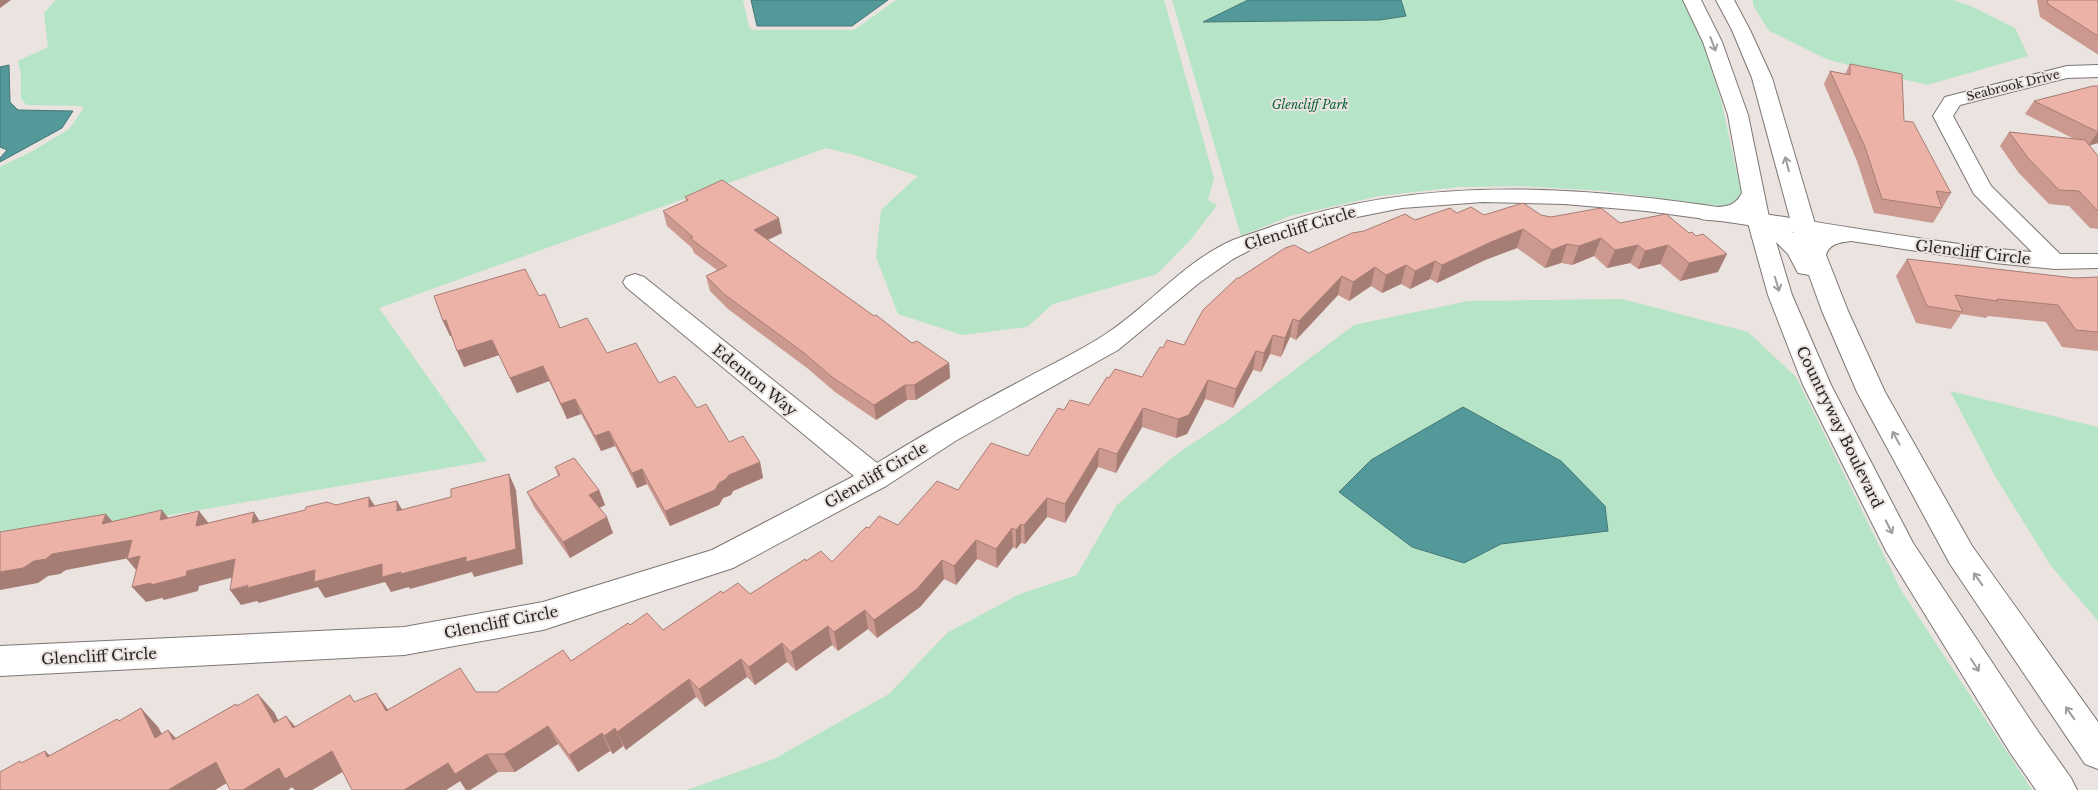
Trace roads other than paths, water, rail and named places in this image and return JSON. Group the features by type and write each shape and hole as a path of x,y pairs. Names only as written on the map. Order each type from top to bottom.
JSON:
{"street":[{"name":"Countryway Boulevard","path":"1692,0 1704,20 1738,115 1782,225 1835,311 1871,392 1961,555 2098,752"},
{"name":"Countryway Boulevard","path":"1724,0 1741,30 1762,78 1782,225 1780,295 1817,385 1902,551 2024,742 2058,790"},
{"name":"Seabrook Drive","path":"2055,262 1982,189 1943,116 1952,101 2067,72 2098,71"},
{"path":"1732,99 1746,115 1767,198 1802,255 1826,322 1836,343 1852,371 1871,392"},
{"name":"Glencliff Circle","path":"0,661 404,641 543,616 722,559 876,478 955,428 1109,344 1134,326 1207,265 1240,246 1288,228 1341,213 1385,204 1431,197 1476,194 1574,196 1709,214 2001,258 2055,262 2098,261"},
{"name":"Edenton Way","path":"634,282 876,478"}],"water":[{"path":"751,0 888,0 852,26 757,26"},
{"path":"1248,0 1401,0 1406,16 1380,20 1203,22"},
{"path":"9,65 10,102 18,110 73,111 62,128 0,162 0,158 7,150 0,147 0,67"},
{"path":"1463,407 1561,461 1605,506 1608,531 1501,544 1464,563 1412,547 1339,492 1371,460"}],"park label":[{"name":"Glencliff Park","path":"1310,104"}]}
